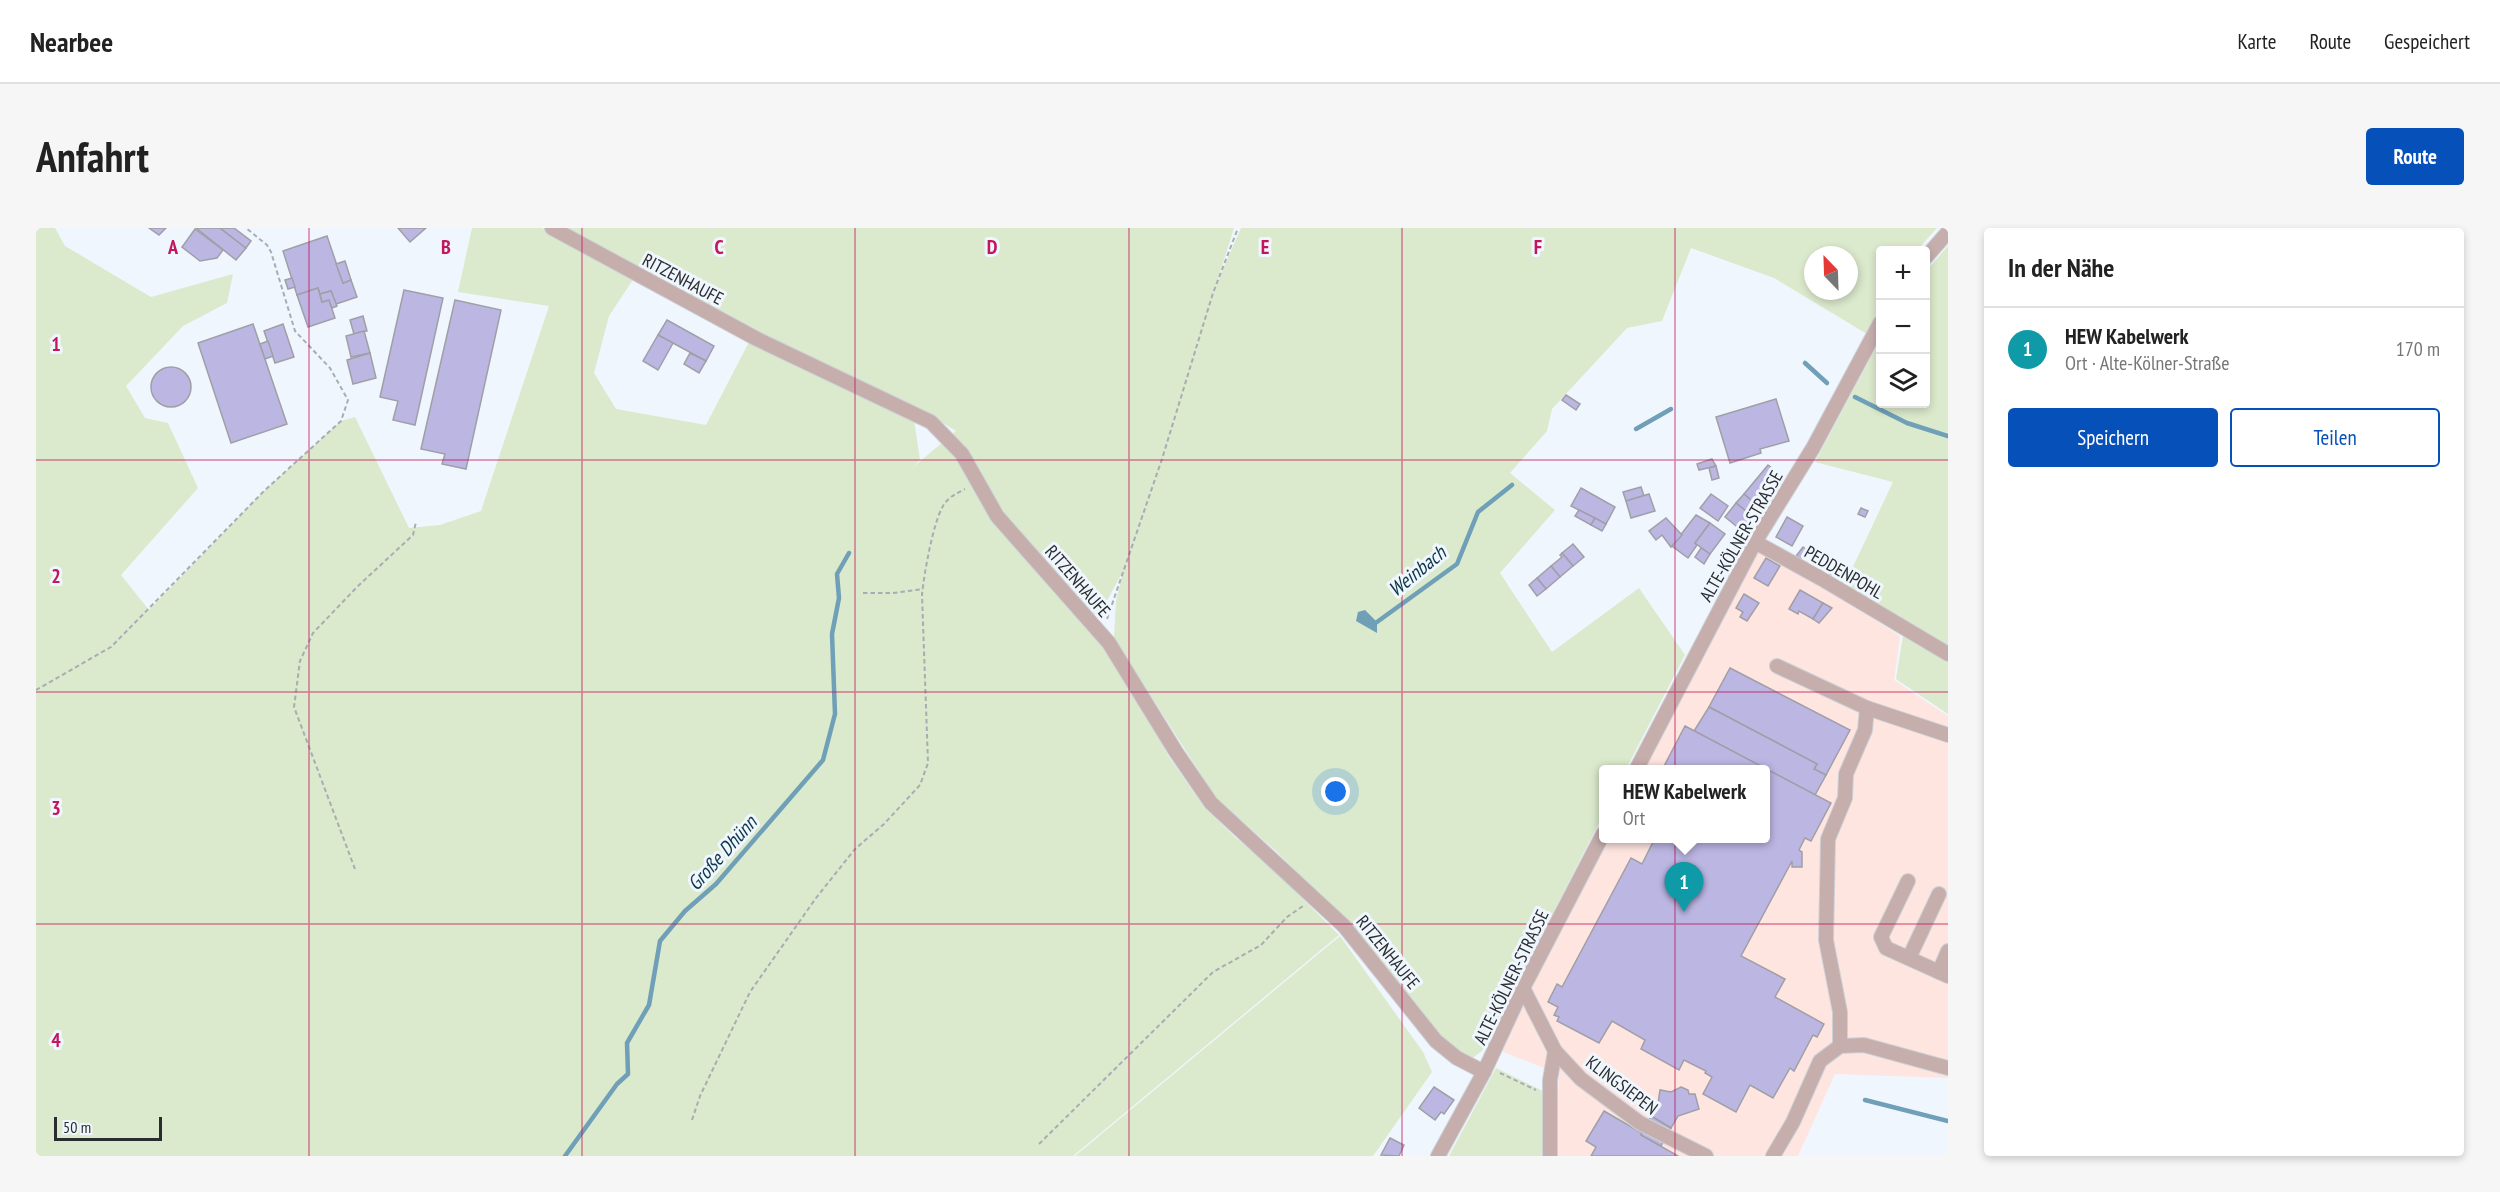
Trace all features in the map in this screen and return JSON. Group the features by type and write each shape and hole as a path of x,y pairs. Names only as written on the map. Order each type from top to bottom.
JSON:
{"street":[{"name":"RITZENHAUFE","path":"552,228 757,339 931,422 962,454 997,516 1109,643 1176,752 1211,803 1344,926 1436,1041 1457,1058 1486,1069"},
{"path":"1930,252 1948,232"},
{"name":"ALTE-KÖLNER-STRASSE","path":"1639,765 1755,542 1813,447 1876,332"},
{"name":"PEDDENPOHL","path":"1755,542 1948,654"},
{"path":"1777,666 1867,708 1948,735"},
{"path":"1840,1046 1840,1012 1826,940 1828,839 1845,798 1846,774 1865,730 1867,708"},
{"name":"ALTE-KÖLNER-STRASSE","path":"1486,1069 1523,988 1599,842"},
{"path":"1908,881 1881,937 1886,948 1944,974 1948,951"},
{"path":"1909,958 1939,894"},
{"name":"KLINGSIEPEN","path":"1523,988 1555,1051 1581,1079 1640,1123 1706,1156"},
{"path":"1773,1156 1793,1122 1820,1061 1840,1046 1864,1046 1948,1068"},
{"path":"1550,1156 1552,1099 1550,1080 1555,1051"},
{"path":"1438,1156 1486,1069"}],"path":[{"path":"36,690 111,646 264,491 341,421 348,400 330,368 295,331 271,252 267,245 246,228"},
{"path":"1100,633 1162,459 1213,293 1238,228"},
{"path":"692,1120 700,1096 750,992 816,898 855,849 884,824 920,785 928,763 923,589 925,570 942,508 951,496 978,482"},
{"path":"355,869 294,707 300,661 313,633 358,586 412,536 416,522"},
{"path":"863,593 885,594 923,589"},
{"path":"1039,1144 1213,972 1261,945 1287,918 1315,897"},
{"path":"1486,1069 1552,1099"}],"shaded area":[{"path":"1755,542 1900,636 1894,680 1948,716 1948,1078 1835,1074 1798,1156 1556,1156 1559,1074 1491,1047 1600,843 1770,843 1770,765 1641,765"}],"green space":[{"path":"36,228 55,228 65,246 151,297 233,274 227,303 183,326 126,386 145,418 168,423 198,488 121,575 149,610 264,491 341,421 355,417 409,528 440,525 481,511 549,306 458,292 472,228 542,228 634,278 609,316 594,373 616,409 706,425 749,342 914,420 920,460 911,469 956,431 931,416 760,334 565,228 1234,228 1216,285 1241,228 1937,228 1921,246 1876,246 1876,315 1867,334 1811,300 1858,300 1858,246 1804,246 1804,296 1774,278 1691,248 1662,321 1627,328 1552,409 1547,431 1510,473 1555,510 1500,573 1552,652 1639,588 1685,655 1628,765 1599,765 1599,823 1482,1051 1471,1059 1440,1035 1320,896 1277,852 1216,798 1114,638 1116,601 1123,571 1108,599 1087,626 1107,646 1169,757 1204,807 1236,838 1266,862 1339,935 1073,1156 36,1156"},
{"path":"1948,246 1948,649 1843,588 1893,482 1815,462 1876,348 1876,408 1930,408 1930,266"},
{"path":"1903,636 1948,662 1948,714 1896,679"},
{"path":"1340,936 1423,1052 1432,1072 1373,1156 1075,1156"},
{"path":"1496,1068 1545,1092 1546,1156 1449,1156"}],"water":[{"path":"1365,610 1377,622 1377,633 1356,621 1358,612"}],"building":[{"path":"149,228 166,228 159,235"},
{"path":"196,228 220,228 246,248 236,260"},
{"path":"220,228 234,228 251,241 246,248"},
{"path":"398,228 426,228 410,242"},
{"path":"195,229 223,250 217,258 200,261 182,247"},
{"path":"327,236 343,283 351,280 357,297 336,304 331,291 320,294 318,288 297,295 283,251"},
{"path":"345,261 351,280 343,283 336,264"},
{"path":"292,278 295,287 288,289 285,280"},
{"path":"318,288 322,302 329,300 335,318 308,327 297,295"},
{"path":"404,290 443,298 415,425 393,420 398,401 380,397"},
{"path":"331,291 337,306 332,308 329,300 322,302 320,294"},
{"path":"455,300 501,310 466,469 442,464 445,454 421,449"},
{"path":"363,316 367,331 354,334 350,320"},
{"path":"667,320 714,346 706,361 658,335"},
{"path":"253,324 287,424 231,443 198,343"},
{"path":"283,324 294,357 275,363 264,331"},
{"path":"364,331 370,353 351,357 346,336"},
{"path":"658,335 673,343 658,370 643,361"},
{"path":"268,341 273,356 265,359 260,344"},
{"path":"370,353 376,378 353,384 347,360"},
{"path":"690,353 706,361 699,373 684,364"},
{"path":"171,367 185,373 191,387 185,401 171,407 157,401 151,387 157,373"},
{"path":"1566,395 1580,404 1576,410 1562,400"},
{"path":"1776,399 1789,441 1760,449 1761,453 1730,463 1716,417"},
{"path":"1712,459 1716,466 1699,470 1697,464"},
{"path":"1768,465 1780,474 1755,504 1744,494"},
{"path":"1716,466 1719,478 1712,480 1709,468"},
{"path":"1641,487 1644,496 1626,501 1623,492"},
{"path":"1581,488 1615,507 1606,524 1571,506"},
{"path":"1649,494 1655,511 1631,518 1626,501"},
{"path":"1711,494 1728,506 1718,521 1700,508"},
{"path":"1744,494 1759,507 1752,516 1736,503"},
{"path":"1736,503 1752,516 1741,530 1725,517"},
{"path":"1861,508 1868,511 1865,517 1858,514"},
{"path":"1579,510 1595,518 1591,525 1575,516"},
{"path":"1696,515 1710,523 1695,543 1697,545 1688,558 1672,546"},
{"path":"1787,517 1803,526 1792,546 1776,537"},
{"path":"1595,518 1606,524 1602,531 1591,525"},
{"path":"1666,518 1682,535 1671,547 1662,535 1656,540 1649,531"},
{"path":"1710,523 1725,534 1710,554 1695,543"},
{"path":"1573,544 1584,557 1573,566 1562,553"},
{"path":"1803,547 1807,550 1801,559 1796,556"},
{"path":"1701,548 1710,554 1704,564 1695,557"},
{"path":"1562,553 1573,566 1560,577 1551,566 1562,557 1560,555"},
{"path":"1766,558 1780,566 1768,586 1754,578"},
{"path":"1836,563 1842,566 1836,577 1830,574"},
{"path":"1551,566 1560,577 1546,589 1537,578"},
{"path":"1537,578 1546,589 1537,596 1529,585"},
{"path":"1800,590 1823,603 1813,619 1799,611 1798,614 1789,609"},
{"path":"1744,594 1759,603 1747,621 1740,617 1743,612 1736,608"},
{"path":"1823,603 1832,608 1819,623 1813,619"},
{"path":"1730,668 1850,730 1826,775 1814,769 1817,764 1709,707"},
{"path":"1709,707 1817,764 1814,769 1826,775 1815,795 1770,771 1770,765 1758,765 1694,731"},
{"path":"1685,726 1759,765 1665,765"},
{"path":"1770,771 1831,803 1811,841 1805,838 1799,850 1802,852 1802,867 1792,867 1792,861 1741,956 1785,979 1775,997 1824,1024 1817,1037 1813,1035 1794,1071 1790,1068 1773,1098 1750,1085 1736,1112 1703,1094 1712,1077 1705,1073 1706,1071 1684,1060 1679,1070 1641,1049 1645,1040 1612,1021 1599,1043 1557,1021 1559,1017 1554,1015 1558,1007 1548,1002 1557,984 1562,987 1631,858 1642,864 1652,843 1770,843"},
{"path":"1434,1087 1454,1100 1444,1114 1441,1112 1435,1120 1419,1108"},
{"path":"1681,1087 1688,1090 1689,1094 1695,1094 1699,1109 1678,1116 1671,1128 1651,1116 1658,1104 1660,1090 1671,1092"},
{"path":"1604,1111 1678,1156 1591,1156 1596,1147 1586,1141"},
{"path":"1651,1116 1671,1128 1661,1146 1641,1135"},
{"path":"1390,1138 1404,1145 1399,1156 1381,1155"}],"waterway":[{"name":"Weinbach","path":"1805,363 1827,383"},
{"name":"Weinbach","path":"1855,397 1907,423 1948,436"},
{"name":"Weinbach","path":"1636,429 1671,409"},
{"name":"Weinbach","path":"1377,622 1457,564 1478,512 1512,485"},
{"name":"Große Dhünn","path":"565,1156 617,1084 628,1074 627,1043 649,1005 660,941 685,911 716,884 823,760 835,714 832,634 839,598 837,574 849,553"},
{"path":"1865,1100 1948,1121"}],"place":[{"name":"HEW Kabelwerk","path":"1684,912"}]}
